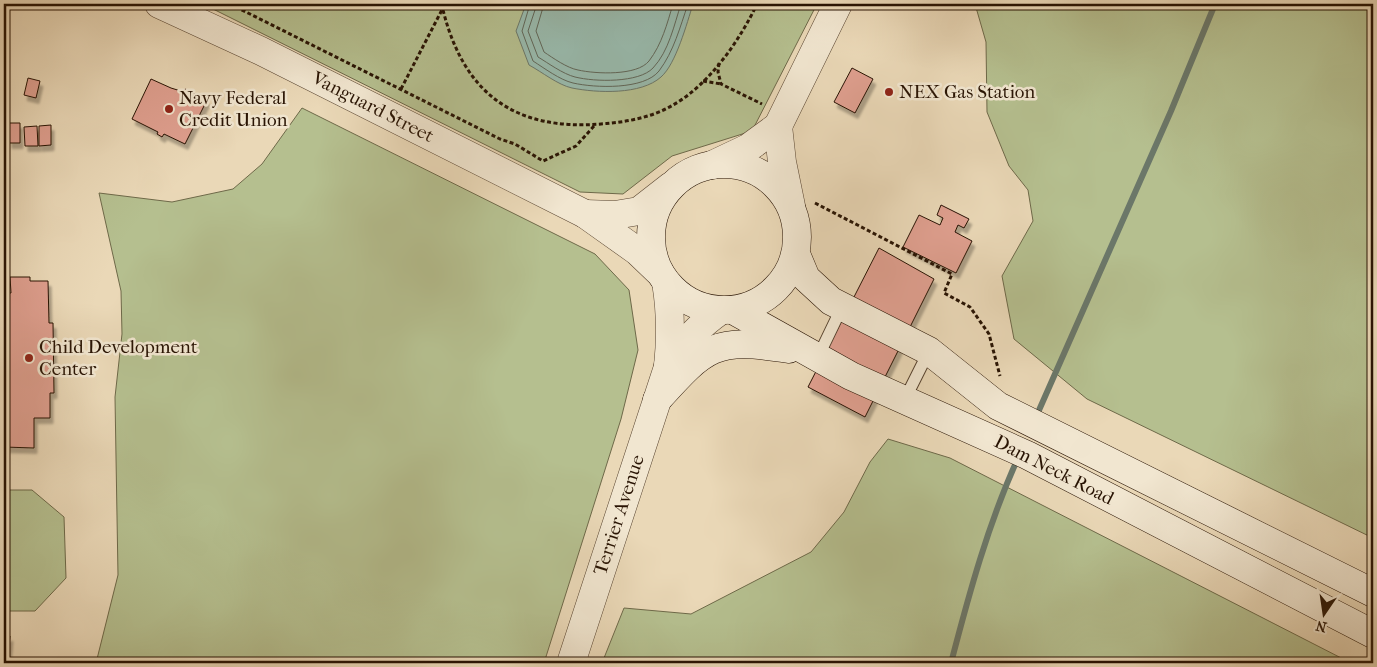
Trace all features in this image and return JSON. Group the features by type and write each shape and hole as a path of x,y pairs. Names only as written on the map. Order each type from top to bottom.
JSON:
{"main road":[{"name":"Vanguard Street","path":"159,4 261,51 585,214 637,251 663,277"},
{"path":"774,117 782,162 801,204 796,254 788,275 774,292 755,304 726,310 699,306 681,296 663,277 652,251 651,228 658,205 671,186 690,172 712,165 748,148 774,117 838,4"},
{"path":"712,165 735,165 758,172 801,204"},
{"name":"Vanguard Street","path":"585,214 615,215 639,211 671,186"},
{"name":"Dam Neck Road","path":"796,254 806,278 842,307 929,351 998,406 1040,428 1091,468 1373,634"},
{"name":"Terrier Avenue","path":"571,663 668,367 671,337 670,308 663,277"},
{"name":"Terrier Avenue","path":"668,367 688,338 701,324 726,310"},
{"name":"Dam Neck Road","path":"726,310 810,355 1027,454 1091,468 1373,593"},
{"path":"657,400 696,359 721,347 752,343 810,355"}],"lane":[{"path":"810,355 842,307"},
{"path":"905,399 929,351"}],"path":[{"path":"230,4 500,139 515,144 543,161 576,146 596,124"},
{"path":"401,89 445,4"},
{"path":"443,10 449,35 471,74 494,100 520,116 555,124 596,124 650,116 675,105 703,81 719,63 744,32 757,4"},
{"path":"719,63 718,72 721,84"},
{"path":"703,81 721,84 774,117"},
{"path":"801,204 952,274 944,293 970,307 989,334 1000,376 1005,384"}],"green space":[{"path":"203,4 817,4 752,131 672,156 623,194 580,192"},
{"path":"975,4 1373,4 1373,538 1087,399 1014,339 1002,276 1033,221 1028,190 1009,166 987,112 986,42"},
{"path":"302,108 595,254 629,290 638,350 621,419 544,663 96,663 118,575 115,397 122,334 121,291 99,193 172,202 233,189 262,164"},
{"path":"888,439 950,458 1351,663 602,663 624,608 691,614 811,552 844,512 870,462"},
{"path":"4,490 32,490 64,517 66,578 35,611 4,611"}],"water":[{"path":"526,4 693,4 676,53 661,77 652,83 631,90 606,91 572,88 529,65 516,31"}],"building":[{"path":"852,68 873,79 855,113 834,102"},
{"path":"28,78 40,81 36,98 24,95"},
{"name":"Navy Federal Credit Union","path":"151,79 184,92 185,89 207,100 185,144 164,134 162,137 157,134 158,132 132,119"},
{"path":"8,123 20,123 20,143 9,143"},
{"path":"51,125 51,145 39,146 39,126"},
{"path":"37,126 38,146 25,146 24,127"},
{"path":"941,205 969,219 964,228 958,225 955,232 972,241 956,273 903,247 919,215 940,225 943,218 937,215"},
{"path":"879,248 934,279 865,417 808,387"},
{"name":"Child Development Center","path":"10,277 30,277 30,281 48,281 49,323 53,323 54,393 50,393 50,418 34,418 34,448 4,447 4,293 11,293"},
{"path":"4,636 10,636 8,657 4,656"}],"waterway":[{"path":"1036,417 1171,111 1215,4"},
{"path":"951,663 988,534 1018,458"}],"place":[{"name":"NEX Gas Station","path":"889,92"},
{"name":"Navy Federal Credit Union","path":"169,109"},
{"name":"Child Development Center","path":"29,358"}]}
